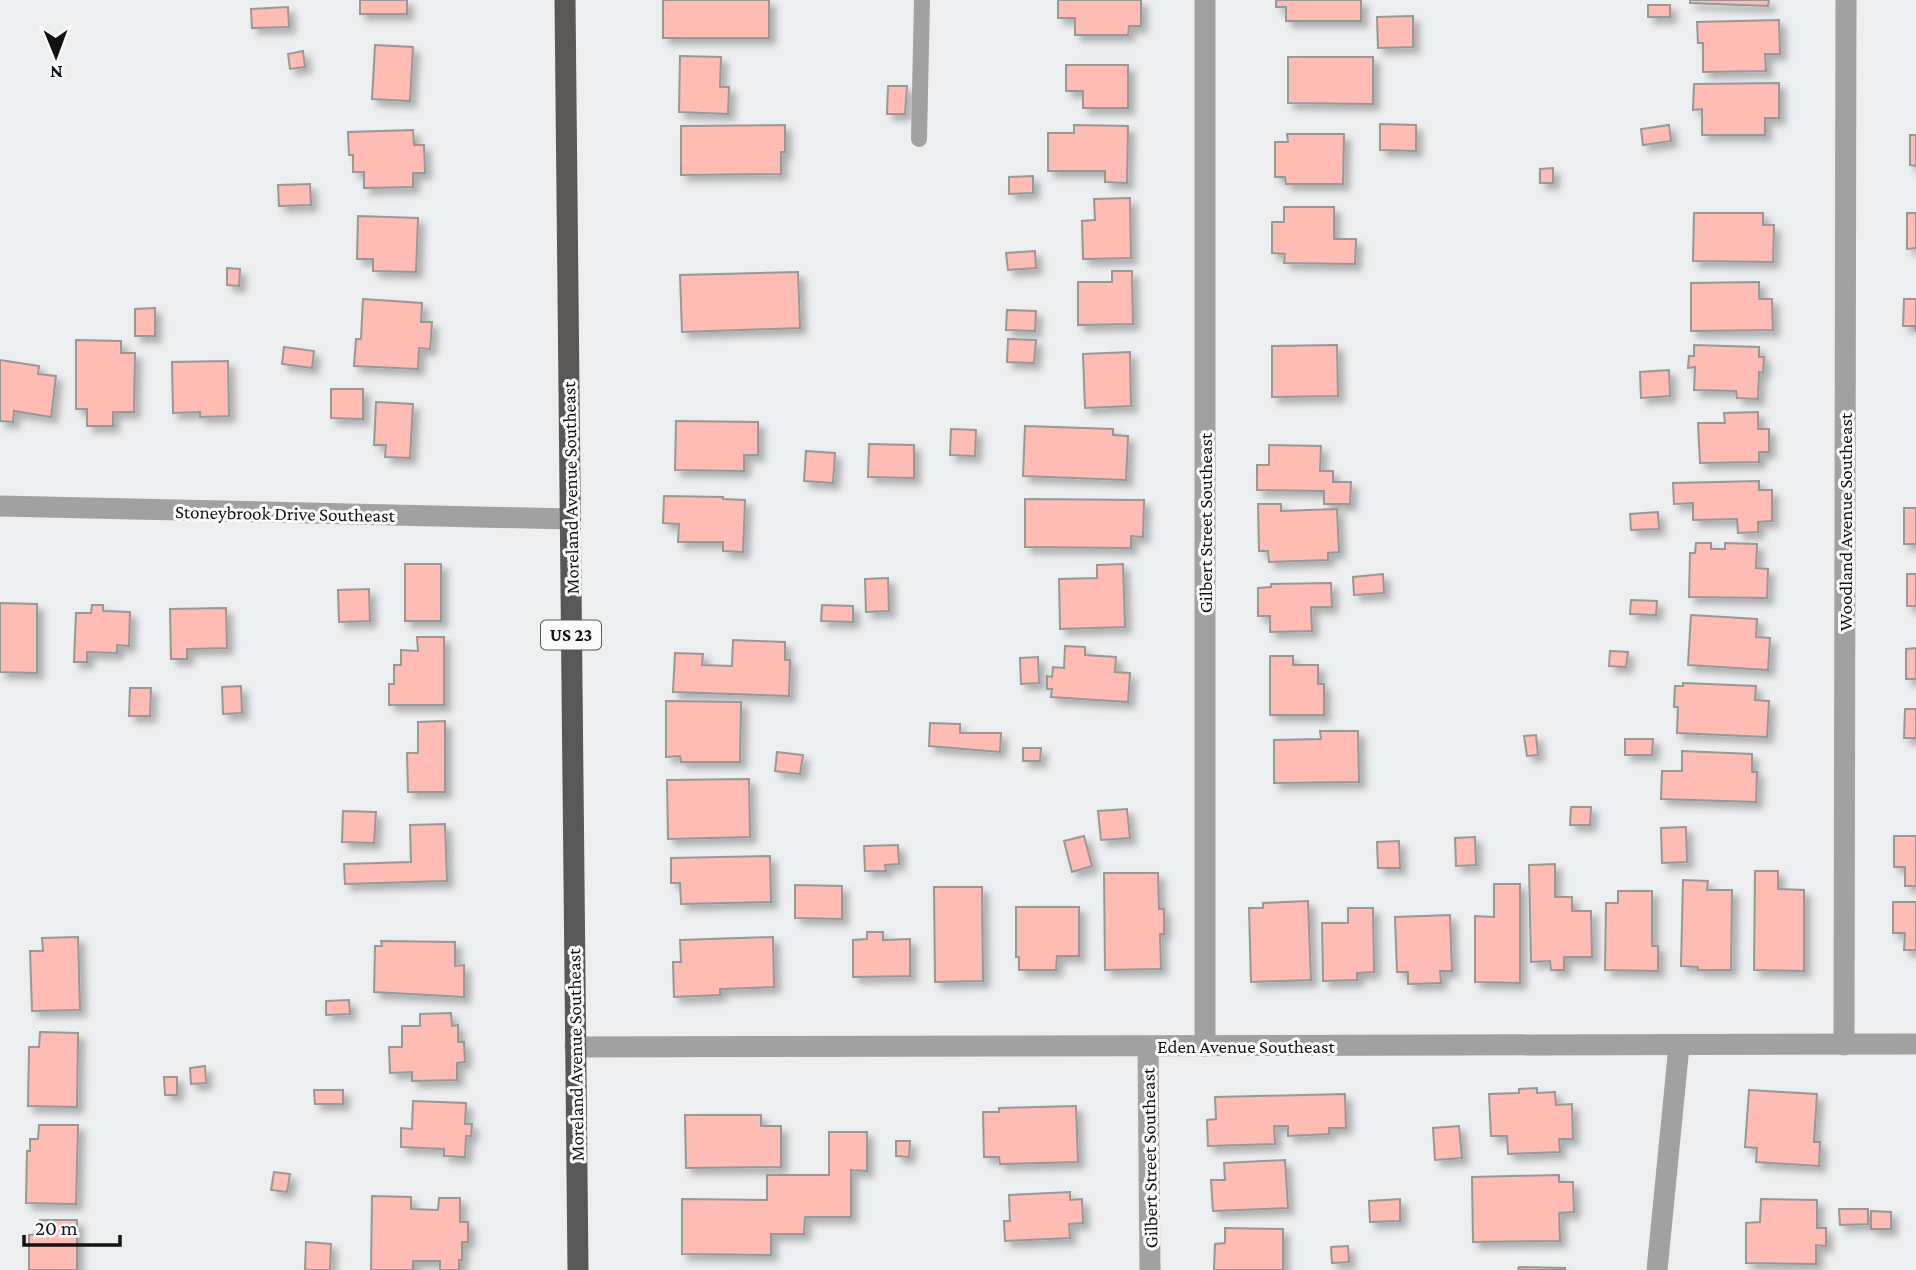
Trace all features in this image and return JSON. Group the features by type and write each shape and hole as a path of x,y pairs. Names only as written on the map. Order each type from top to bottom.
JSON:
{"highway":[{"name":"Moreland Avenue Southeast","path":"565,0 578,1270"}],"street":[{"name":"Gilbert Street Southeast","path":"1205,0 1205,1046"},
{"name":"Woodland Avenue Southeast","path":"1844,1045 1846,0"},
{"name":"Stoneybrook Drive Southeast","path":"0,506 570,519"},
{"name":"Eden Avenue Southeast","path":"575,1047 1916,1044"},
{"name":"Gilbert Street Southeast","path":"1148,1046 1150,1270"},
{"path":"1657,1270 1679,1046"}],"lane":[{"path":"919,139 922,0"}],"building":[{"path":"360,0 407,0 407,14 360,14"},
{"path":"663,0 769,0 769,38 663,38"},
{"path":"1058,0 1141,0 1141,26 1129,26 1128,35 1075,35 1075,18 1058,18"},
{"path":"1276,0 1361,0 1361,21 1286,21 1286,7 1276,7"},
{"path":"1690,0 1769,0 1768,6 1690,3"},
{"path":"1648,5 1670,5 1670,17 1648,17"},
{"path":"288,7 289,27 252,28 251,9"},
{"path":"1413,16 1413,47 1378,48 1377,17"},
{"path":"1779,20 1780,54 1765,54 1766,71 1703,72 1703,43 1698,43 1697,22"},
{"path":"375,45 413,47 410,101 372,99"},
{"path":"303,51 305,67 290,69 288,54"},
{"path":"680,56 721,57 720,87 729,87 728,114 679,112"},
{"path":"1288,57 1373,57 1373,104 1288,103"},
{"path":"1066,65 1128,65 1128,108 1083,108 1083,91 1066,91"},
{"path":"1779,83 1779,118 1765,118 1765,135 1702,135 1702,109 1693,110 1694,84"},
{"path":"888,86 907,86 905,114 887,114"},
{"path":"1380,124 1416,125 1416,151 1380,150"},
{"path":"785,125 785,152 781,152 781,174 681,175 681,126"},
{"path":"1074,125 1128,126 1127,183 1105,182 1105,171 1048,171 1048,133 1074,133"},
{"path":"1669,125 1671,141 1643,145 1641,129"},
{"path":"413,130 414,145 424,145 425,173 413,173 413,187 364,188 364,172 353,172 353,155 349,155 348,132"},
{"path":"1287,134 1344,134 1343,184 1286,184 1285,177 1275,177 1275,142 1288,142"},
{"path":"1910,135 1916,135 1916,166 1910,165"},
{"path":"1553,168 1553,183 1540,183 1540,169"},
{"path":"1033,176 1033,193 1009,194 1009,177"},
{"path":"310,184 311,205 279,206 278,185"},
{"path":"1130,198 1131,258 1083,259 1082,221 1095,220 1094,199"},
{"path":"1284,207 1334,207 1334,239 1356,239 1355,264 1284,263 1285,254 1272,253 1272,222 1284,222"},
{"path":"1694,213 1763,213 1763,225 1774,225 1773,262 1693,261"},
{"path":"1907,213 1916,213 1916,248 1907,249"},
{"path":"358,216 418,218 416,272 373,271 373,259 357,259"},
{"path":"1035,251 1036,268 1008,270 1006,253"},
{"path":"227,268 240,269 239,286 227,285"},
{"path":"1112,271 1132,271 1133,324 1078,325 1078,282 1112,282"},
{"path":"798,272 800,328 682,332 680,275"},
{"path":"1759,282 1759,299 1772,299 1773,330 1691,331 1691,283"},
{"path":"363,299 422,303 421,322 432,322 430,349 419,348 418,369 354,366 356,339 361,339"},
{"path":"1904,299 1916,299 1916,332 1915,326 1903,326"},
{"path":"155,308 155,336 135,336 135,309"},
{"path":"1007,310 1036,311 1035,331 1006,330"},
{"path":"1008,339 1036,340 1034,363 1007,362"},
{"path":"76,340 121,341 121,353 135,353 134,412 113,412 113,426 87,426 87,409 76,409"},
{"path":"1337,345 1338,396 1272,397 1272,346"},
{"path":"1694,345 1759,347 1759,357 1764,357 1763,373 1759,372 1758,399 1737,398 1736,391 1694,390 1695,367 1688,368 1689,356 1694,356"},
{"path":"284,347 314,351 312,368 282,364"},
{"path":"1130,352 1131,406 1085,408 1083,354"},
{"path":"0,360 39,366 38,374 56,376 51,417 14,411 13,422 0,421"},
{"path":"228,361 229,416 200,417 200,412 173,413 172,362"},
{"path":"1669,370 1670,396 1641,398 1640,372"},
{"path":"331,389 363,389 363,419 331,418"},
{"path":"376,402 413,404 410,458 385,457 386,445 374,445"},
{"path":"1758,412 1758,429 1769,429 1769,452 1759,452 1759,462 1700,463 1698,423 1725,423 1724,413"},
{"path":"676,421 758,422 758,455 744,455 744,471 675,470"},
{"path":"1025,426 1113,429 1113,435 1128,436 1126,480 1023,476"},
{"path":"951,429 976,430 975,456 950,455"},
{"path":"869,444 914,445 914,478 868,477"},
{"path":"1269,445 1321,446 1320,471 1333,471 1333,482 1351,482 1350,504 1324,504 1324,491 1257,490 1257,465 1269,465"},
{"path":"806,451 835,453 833,483 804,481"},
{"path":"1759,481 1759,490 1772,490 1772,521 1758,522 1758,532 1738,533 1737,519 1693,520 1693,503 1674,504 1673,483"},
{"path":"664,496 745,500 743,552 723,551 723,542 678,542 679,524 663,523"},
{"path":"1025,499 1144,500 1143,537 1131,536 1131,548 1025,547"},
{"path":"1258,504 1281,504 1281,511 1337,509 1339,552 1328,553 1328,560 1269,562 1268,551 1259,551"},
{"path":"1904,508 1916,508 1916,544 1904,544"},
{"path":"1658,512 1659,529 1631,530 1630,514"},
{"path":"1696,543 1711,543 1711,549 1725,549 1725,543 1757,544 1756,568 1768,569 1767,598 1689,597 1690,553 1695,553"},
{"path":"405,564 441,564 441,621 405,621"},
{"path":"1123,564 1125,627 1060,629 1059,579 1097,578 1097,565"},
{"path":"1383,574 1384,593 1354,595 1353,577"},
{"path":"1907,574 1916,574 1916,606 1907,606"},
{"path":"888,578 889,611 866,612 865,579"},
{"path":"1331,583 1332,607 1311,607 1312,631 1270,632 1270,616 1258,616 1258,588 1271,587 1271,584"},
{"path":"369,589 370,621 339,622 338,590"},
{"path":"1631,600 1657,601 1656,615 1630,614"},
{"path":"0,603 37,604 37,673 0,672"},
{"path":"92,605 103,605 103,611 130,612 129,646 117,645 117,653 87,652 87,662 74,662 76,613 91,613"},
{"path":"822,605 853,606 853,622 821,621"},
{"path":"226,608 227,648 187,649 187,659 171,659 170,609"},
{"path":"1691,615 1757,619 1756,637 1770,638 1768,670 1688,665"},
{"path":"417,637 444,637 444,705 389,705 389,684 394,684 394,665 401,665 401,650 418,651"},
{"path":"733,640 785,642 785,660 790,660 789,696 673,692 675,653 703,654 702,665 732,666"},
{"path":"1065,646 1085,647 1085,655 1116,657 1115,672 1130,673 1128,702 1051,697 1052,689 1047,689 1047,676 1052,677 1053,667 1064,668"},
{"path":"1916,648 1916,679 1906,679 1906,649"},
{"path":"1610,651 1628,652 1626,667 1609,666"},
{"path":"1270,656 1293,656 1293,665 1318,665 1318,684 1324,684 1324,715 1270,715"},
{"path":"1038,657 1039,683 1021,684 1020,658"},
{"path":"1683,683 1756,686 1755,700 1769,701 1767,737 1677,733 1678,707 1674,707 1675,686 1683,686"},
{"path":"241,686 242,713 223,714 222,687"},
{"path":"130,688 151,688 150,716 129,716"},
{"path":"666,701 741,702 740,762 681,762 680,756 666,757"},
{"path":"1905,709 1916,709 1916,738 1904,738"},
{"path":"445,721 445,792 408,792 407,753 418,753 418,722"},
{"path":"930,723 960,724 960,733 1001,733 1000,752 929,746"},
{"path":"1320,731 1358,731 1359,782 1274,783 1274,740 1321,739"},
{"path":"1536,735 1538,755 1527,756 1524,736"},
{"path":"1625,739 1653,739 1652,755 1625,755"},
{"path":"1023,748 1041,748 1040,761 1023,761"},
{"path":"1682,751 1752,754 1752,772 1757,772 1756,802 1661,799 1662,771 1682,771"},
{"path":"777,752 803,755 800,774 775,771"},
{"path":"749,779 750,837 668,839 667,780"},
{"path":"1571,807 1591,807 1590,825 1570,825"},
{"path":"1127,809 1130,838 1101,840 1098,811"},
{"path":"343,811 376,812 374,843 342,842"},
{"path":"445,824 447,881 345,884 344,864 411,862 410,825"},
{"path":"1686,827 1687,862 1662,863 1661,828"},
{"path":"1084,836 1092,866 1072,872 1064,841"},
{"path":"1894,836 1916,836 1916,886 1905,886 1905,867 1894,867"},
{"path":"1475,837 1476,865 1456,866 1455,838"},
{"path":"1399,841 1400,868 1378,868 1377,842"},
{"path":"898,845 899,864 885,865 886,871 865,871 864,846"},
{"path":"770,856 771,902 681,904 680,883 671,883 671,858"},
{"path":"1555,864 1555,897 1572,897 1572,911 1591,911 1592,957 1564,957 1564,970 1551,970 1550,961 1531,962 1529,865"},
{"path":"1755,871 1778,871 1778,889 1804,890 1804,971 1754,970"},
{"path":"1104,873 1158,873 1159,909 1164,909 1164,934 1160,934 1161,969 1105,970"},
{"path":"1683,880 1708,881 1707,890 1732,890 1731,970 1698,970 1698,967 1681,966"},
{"path":"1494,884 1520,884 1520,983 1475,982 1475,916 1494,917"},
{"path":"795,885 842,886 842,919 795,918"},
{"path":"934,887 982,887 983,981 935,982"},
{"path":"1618,891 1652,891 1652,946 1658,946 1658,971 1605,970 1606,903 1618,903"},
{"path":"1308,901 1311,980 1251,982 1249,908 1263,908 1263,903"},
{"path":"1893,902 1916,902 1916,950 1904,950 1905,933 1893,933"},
{"path":"1016,907 1079,907 1079,956 1057,956 1056,970 1019,970 1019,957 1016,957"},
{"path":"1348,908 1373,908 1374,972 1357,973 1357,980 1323,981 1322,923 1348,923"},
{"path":"1450,915 1452,971 1440,971 1441,983 1408,984 1408,972 1397,972 1395,917"},
{"path":"867,932 883,932 883,940 910,939 910,976 853,977 853,940 867,939"},
{"path":"78,937 80,1010 32,1011 30,951 43,951 42,938"},
{"path":"773,937 774,987 720,989 720,995 674,997 673,962 681,962 680,940"},
{"path":"381,941 455,942 455,966 464,965 464,997 374,992 375,946 382,946"},
{"path":"349,1000 350,1014 326,1015 326,1001"},
{"path":"451,1013 452,1026 458,1025 458,1042 464,1042 465,1062 457,1063 457,1080 412,1081 412,1072 390,1073 389,1047 402,1047 402,1026 420,1026 420,1014"},
{"path":"40,1032 78,1033 77,1107 28,1106 29,1047 39,1047"},
{"path":"205,1066 206,1083 191,1084 190,1068"},
{"path":"164,1077 177,1077 177,1095 165,1095"},
{"path":"1537,1088 1537,1093 1555,1092 1556,1105 1572,1104 1573,1139 1559,1139 1560,1152 1508,1154 1507,1136 1491,1136 1489,1094 1519,1093 1519,1089"},
{"path":"314,1090 343,1090 343,1104 315,1104"},
{"path":"1749,1090 1817,1094 1814,1142 1820,1142 1819,1166 1756,1162 1757,1148 1745,1147"},
{"path":"1345,1094 1346,1128 1329,1128 1329,1134 1288,1136 1288,1126 1274,1126 1275,1144 1208,1146 1207,1120 1216,1119 1215,1097"},
{"path":"413,1101 466,1103 465,1124 472,1124 471,1136 466,1136 465,1157 444,1156 444,1149 401,1147 401,1128 412,1129"},
{"path":"1076,1106 1078,1162 1000,1164 999,1157 984,1157 983,1112 999,1112 999,1108"},
{"path":"685,1115 761,1115 761,1126 781,1126 781,1167 686,1168"},
{"path":"39,1125 78,1125 76,1204 26,1203 27,1151 30,1151 30,1139 38,1139"},
{"path":"1459,1126 1462,1158 1435,1160 1433,1128"},
{"path":"829,1132 867,1132 867,1171 851,1170 851,1217 805,1217 804,1234 771,1234 771,1255 682,1254 682,1199 767,1200 767,1175 829,1175"},
{"path":"896,1141 910,1141 909,1157 896,1156"},
{"path":"1285,1160 1288,1208 1213,1211 1211,1180 1225,1180 1224,1163"},
{"path":"274,1172 290,1174 287,1192 271,1190"},
{"path":"1559,1175 1559,1182 1573,1182 1574,1212 1559,1213 1560,1241 1473,1242 1472,1177"},
{"path":"1070,1192 1070,1200 1082,1199 1083,1223 1069,1224 1070,1238 1005,1241 1004,1221 1010,1221 1009,1195"},
{"path":"372,1196 411,1197 411,1209 438,1210 439,1198 460,1198 460,1222 468,1222 468,1242 462,1242 459,1270 440,1270 440,1261 413,1261 413,1270 371,1270"},
{"path":"1400,1199 1400,1221 1370,1222 1369,1201"},
{"path":"1761,1199 1817,1200 1817,1228 1826,1228 1826,1246 1816,1245 1816,1264 1746,1263 1746,1223 1760,1222"},
{"path":"1839,1209 1868,1209 1868,1224 1840,1225"},
{"path":"1871,1211 1891,1212 1891,1229 1871,1229"},
{"path":"40,1220 77,1220 77,1270 29,1270 29,1235 40,1234"},
{"path":"1225,1228 1283,1229 1283,1270 1214,1270 1215,1244 1225,1243"},
{"path":"306,1242 331,1244 330,1270 305,1270"},
{"path":"1348,1246 1349,1262 1332,1263 1331,1247"},
{"path":"1519,1267 1565,1268 1565,1270 1518,1270"}]}
